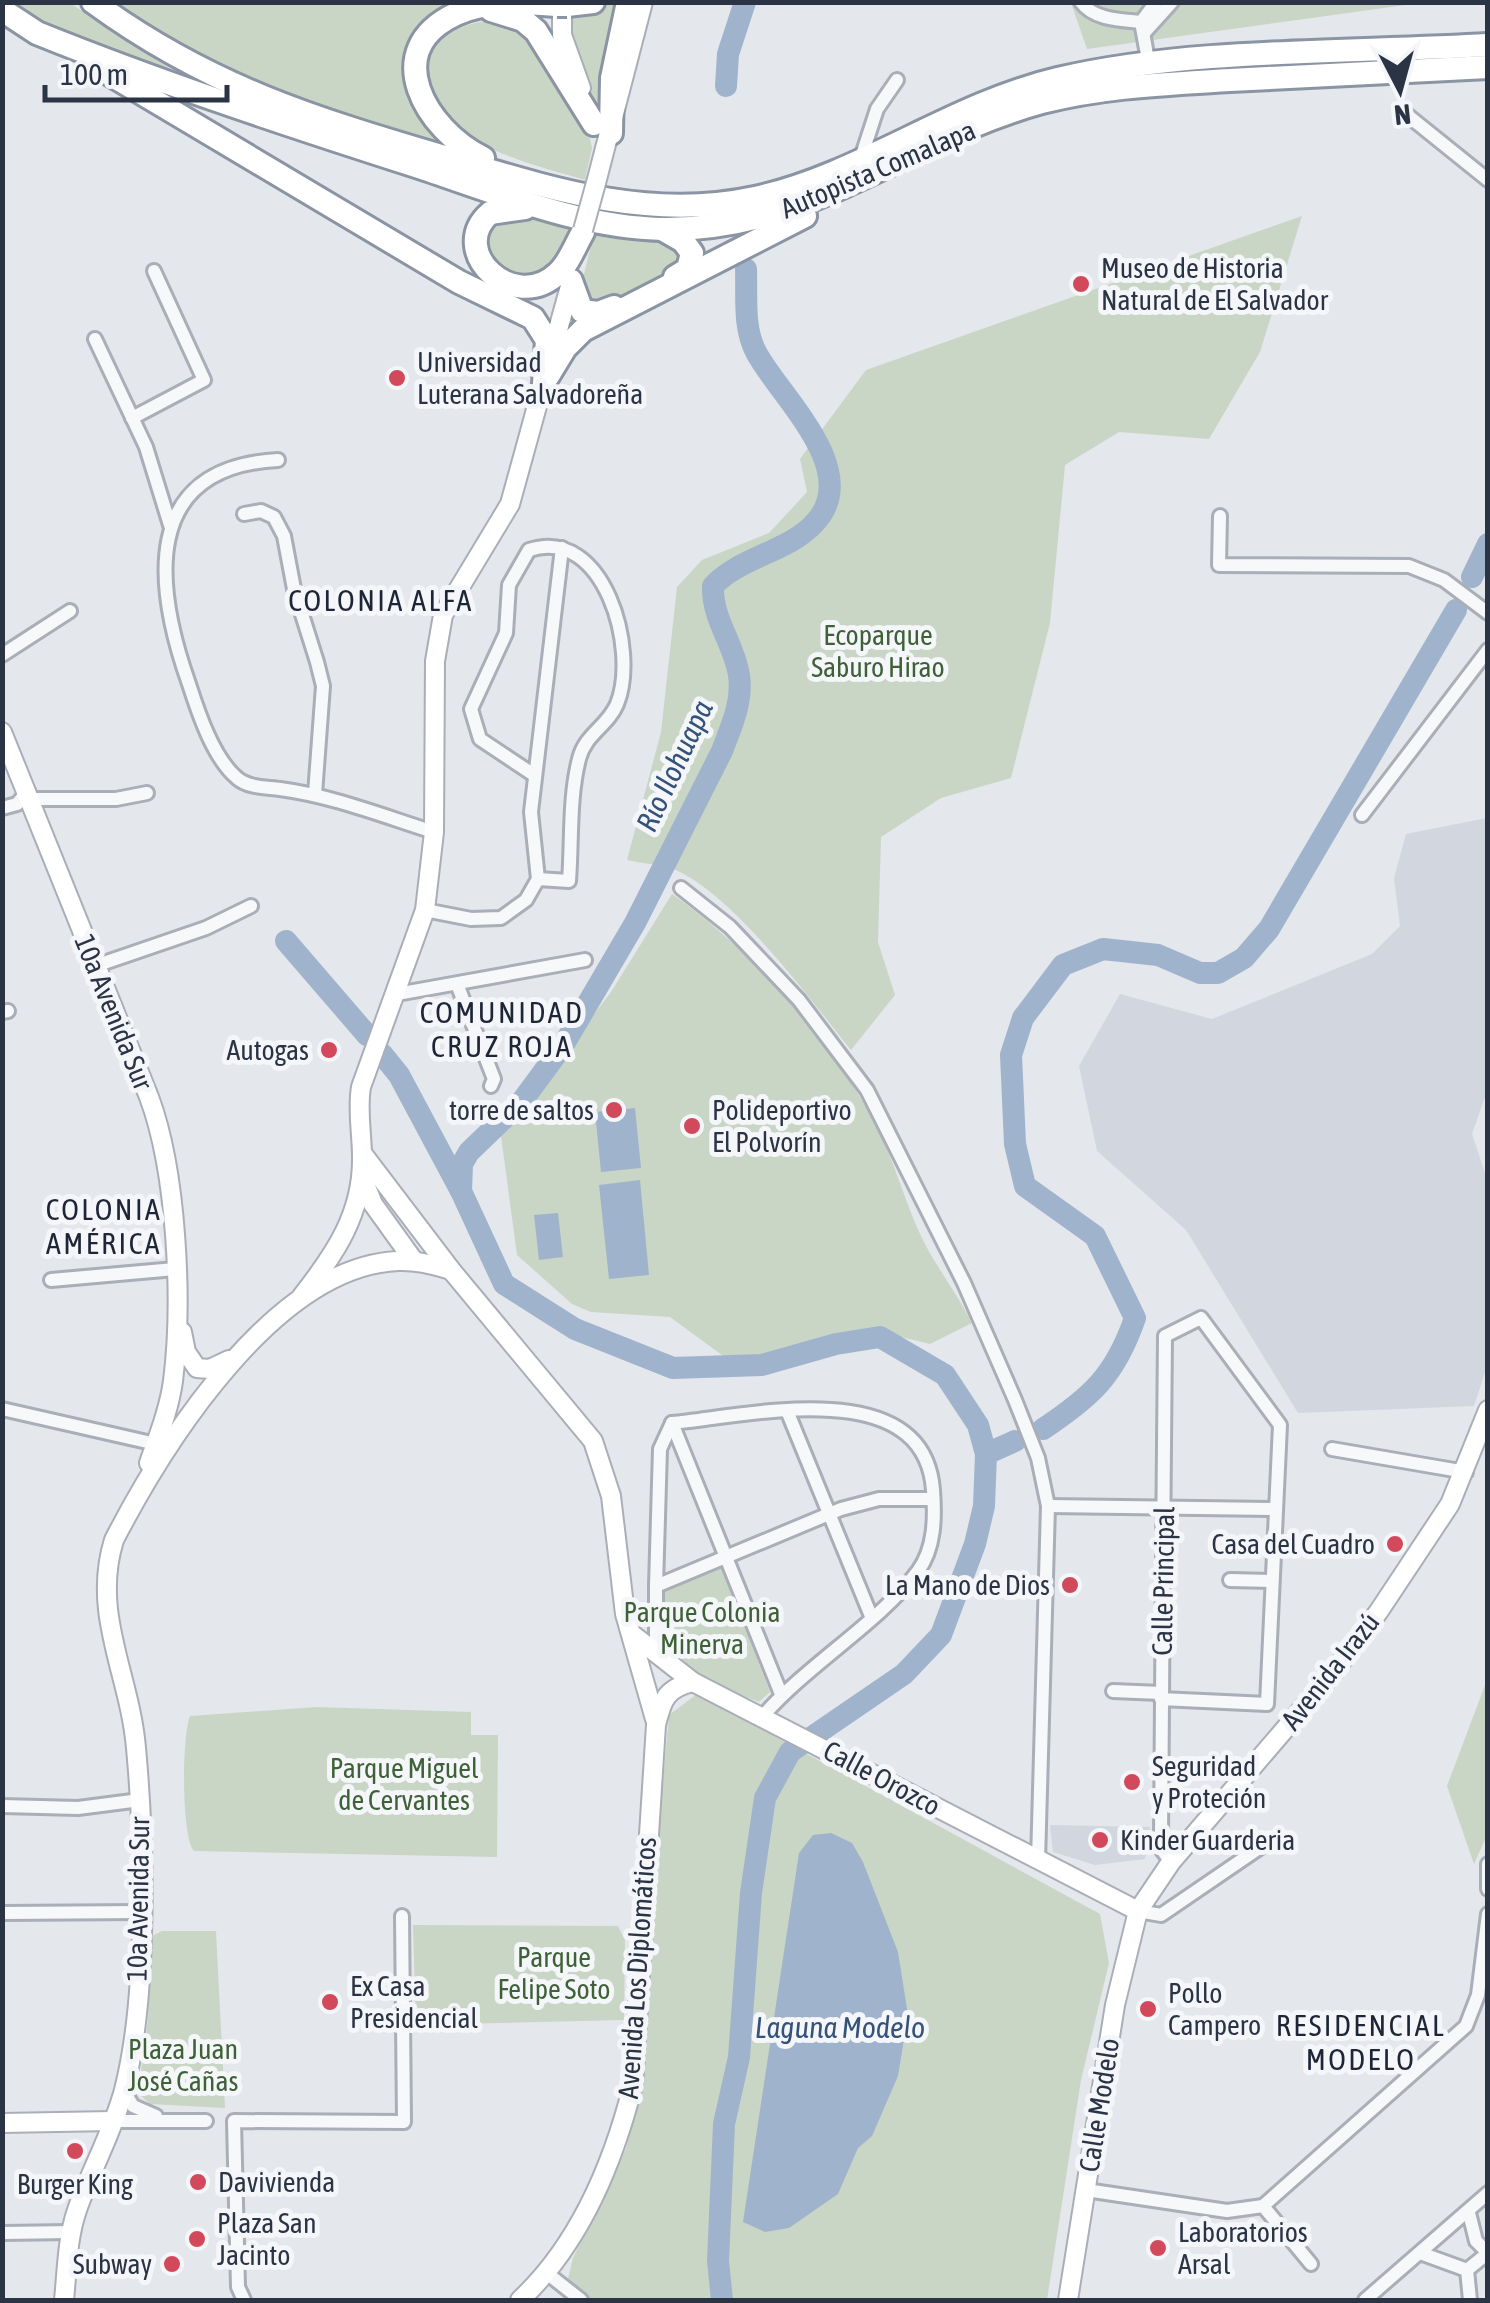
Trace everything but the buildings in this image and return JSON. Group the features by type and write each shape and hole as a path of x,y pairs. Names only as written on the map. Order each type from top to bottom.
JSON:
{"highway":[{"name":"Autopista Comalapa","path":"93,2 134,32 254,97 558,201 611,224 662,229 728,224 774,215 897,165 1016,110 1080,93 1196,82 1488,67"},
{"path":"558,201 464,148 434,122 424,106 417,76 425,43 448,18 509,3 593,2"},
{"path":"602,129 628,2"},
{"path":"477,9 506,13 536,31 602,129"},
{"name":"Autopista Comalapa","path":"2,10 37,33 280,122 558,201 638,206 712,205 793,188 1006,95 1053,80 1149,64 1488,45"},
{"path":"37,33 459,282 532,318 547,340 544,384"},
{"path":"544,384 565,348 583,330 716,264 897,165"},
{"path":"558,201 490,213 477,237 484,266 507,284 544,282 562,270 583,231"},
{"path":"571,280 578,306 593,314 683,273 692,253 683,241 662,229"}],"main road":[{"path":"234,1358 296,1304 342,1244 362,1176 358,1109 361,1087 425,910 434,832 435,661 443,615 510,504 596,182 602,129 643,2"},
{"path":"562,4 564,44 602,129"},
{"name":"10a Avenida Sur","path":"2,732 158,1120 168,1184 177,1304 172,1383 156,1444 136,1497"},
{"name":"Avenida Los Diplomáticos","path":"362,1152 450,1270 593,1442 609,1485 622,1596 656,1724"},
{"path":"362,1176 372,1204 414,1261"},
{"path":"414,1261 433,1246"},
{"path":"296,1304 356,1270 414,1261 450,1270"},
{"name":"10a Avenida Sur","path":"177,1304 192,1364 210,1369 234,1358"},
{"name":"10a Avenida Sur","path":"64,2300 72,2232 124,2091 134,2024 141,1912 140,1800 134,1729 107,1627 105,1596 114,1540 190,1410 234,1358"},
{"name":"Avenida Irazú","path":"1138,1911 1172,1862 1333,1673 1429,1536 1466,1472 1488,1410"},
{"name":"Calle Orozco","path":"633,1635 692,1682 1138,1911"},
{"name":"Avenida Los Diplomáticos","path":"520,2300 548,2274 612,2158 633,2085 656,1724 662,1699 678,1685 692,1682"},
{"name":"Calle Modelo","path":"1068,2300 1112,2022 1138,1911"},
{"path":"2,2123 113,2122"}],"street":[{"path":"1081,2 1087,10 1142,27"},
{"path":"1149,64 1142,27 1156,2"},
{"path":"1142,27 1172,2"},
{"path":"862,158 877,109 897,80"},
{"path":"1406,114 1488,180"},
{"path":"132,418 204,380 154,271"},
{"path":"95,338 132,418 170,525 165,568 171,635 218,751 235,778 246,784 316,794 434,832"},
{"path":"170,525 198,487 245,464 278,460"},
{"path":"244,514 261,511 274,517 284,536 294,589 320,674 316,794"},
{"path":"1220,516 1219,565 1409,566 1444,580 1488,613"},
{"path":"534,775 480,739 471,709 506,633 509,585 528,550 544,545 562,548 596,573 609,594 624,647 618,703 605,723 590,734 580,756 569,881 538,879"},
{"path":"425,910 471,919 501,918 526,900 538,879 531,812 562,548"},
{"path":"2,655 70,611"},
{"path":"1362,815 1488,650"},
{"path":"2,808 30,795 100,800 146,792"},
{"path":"681,888 730,927 799,1000 867,1090 986,1333 1038,1458 1048,1506 1038,1860"},
{"path":"94,966 179,938 251,906"},
{"path":"397,994 585,960"},
{"path":"458,984 494,1080 491,1086"},
{"path":"50,1280 174,1269"},
{"name":"Calle Principal","path":"1172,1862 1162,1850 1161,1840 1165,1336 1200,1318 1280,1425 1276,1509"},
{"path":"672,1422 849,1408 890,1424 918,1451 932,1476 933,1532 920,1568 781,1694 762,1716"},
{"path":"2,1409 156,1444"},
{"path":"788,1413 871,1616"},
{"path":"672,1422 781,1694"},
{"path":"656,1654 660,1450 672,1422"},
{"path":"1332,1450 1466,1472"},
{"path":"656,1586 828,1514 879,1499 934,1499"},
{"path":"1048,1506 1276,1509 1267,1704 1113,1691"},
{"path":"1230,1580 1272,1581"},
{"path":"2,1806 78,1808 140,1800"},
{"path":"1138,1911 1161,1916 1271,1840"},
{"path":"1488,1864 1488,1890"},
{"path":"2,1913 141,1912"},
{"path":"1086,2190 1227,2211 1263,2206 1466,2026 1478,1995 1488,1914"},
{"path":"244,2300 238,2287 234,2120 396,2126 406,2118 402,1916"},
{"path":"124,2091 133,2106 168,2120"},
{"path":"113,2122 206,2121"},
{"path":"1365,2300 1423,2254 1488,2193"},
{"path":"1263,2206 1311,2264"},
{"path":"1467,2270 1488,2253 1476,2241 1468,2214"},
{"path":"2,2233 72,2232"},
{"path":"1423,2254 1467,2270"},
{"path":"1467,2270 1470,2300"},
{"path":"548,2274 581,2300"}],"shaded area":[{"path":"1487,818 1488,1088 1472,1134 1487,1179 1488,1363 1474,1406 1298,1413 1186,1230 1097,1151 1079,1066 1120,994 1212,1019 1372,954 1400,926 1394,878 1406,834"},
{"name":"Kinder Guarderia","path":"1050,1825 1150,1827 1145,1859 1095,1865 1053,1852"}],"green space":[{"path":"4,3 70,3 184,78 43,26"},
{"path":"103,3 460,3 432,20 415,107 446,144 280,92 199,58"},
{"path":"622,3 607,132 570,45 567,10"},
{"path":"1071,3 1420,3 1087,49"},
{"path":"493,20 525,37 561,83 589,134 592,148 585,180 479,143 436,108 427,86 434,49 455,30"},
{"path":"525,216 572,227 554,261 521,279 487,262 486,228"},
{"name":"Ecoparque Saburo Hirao","path":"1302,216 1260,352 1209,439 1119,432 1065,465 1050,623 1011,778 941,798 881,837 878,942 895,995 851,1050 772,953 726,905 680,872 627,860 661,732 677,587 702,560 769,533 807,492 800,459 866,370"},
{"path":"594,233 667,242 683,253 679,271 605,307 595,307 580,291"},
{"name":"Polideportivo El Polvorín","path":"672,894 756,966 832,1055 879,1131 925,1244 972,1323 930,1344 885,1333 821,1341 762,1359 730,1361 670,1317 591,1312 572,1304 517,1255 501,1136 611,992"},
{"name":"Parque Colonia Minerva","path":"722,1568 770,1692 759,1702 695,1676 662,1640 663,1591"},
{"path":"1487,1680 1487,1835 1474,1864 1447,1786"},
{"path":"697,1694 1100,1914 1109,1963 1081,2080 1047,2300 563,2300 573,2258 626,2149 642,2086 648,1950 669,1715"},
{"name":"Parque Miguel de Cervantes","path":"316,1707 471,1712 471,1735 498,1735 497,1857 194,1851 187,1826 184,1785 190,1716"},
{"name":"Parque Felipe Soto","path":"413,1925 618,1926 625,1940 624,2020 416,2025"},
{"name":"Plaza Juan José Cañas","path":"162,1931 216,1931 225,2108 150,2104 138,2093 148,2019 150,1937"}],"water":[{"path":"635,1108 641,1168 601,1172 595,1112"},
{"path":"640,1180 649,1275 609,1279 599,1185"},
{"path":"558,1213 563,1257 539,1260 534,1215"},
{"name":"Laguna Modelo","path":"831,1833 852,1843 863,1862 898,1952 908,2015 898,2076 872,2136 858,2148 838,2194 789,2228 765,2232 743,2222 799,1853 813,1835"}],"waterway":[{"name":"Río Ilohuapa","path":"726,86 728,54 745,2"},
{"name":"Río Ilohuapa","path":"461,1191 462,1164 469,1152 522,1101 564,1044 635,923 722,751 740,685 716,610 713,586 738,567 811,527 829,495 829,473 810,429 752,343 746,312 746,269"},
{"path":"1472,577 1488,544"},
{"path":"1043,1429 1100,1383 1119,1355 1135,1318 1095,1236 1025,1186 1015,1144 1011,1055 1023,1018 1063,965 1103,949 1158,955 1200,973 1218,973 1244,958 1269,929 1456,610"},
{"path":"286,941 367,1035"},
{"path":"382,1054 399,1075 461,1191 504,1284 575,1329 673,1368 762,1365 836,1344 880,1337 945,1375 978,1425 986,1454 984,1506 975,1544 941,1635 904,1674 790,1752 765,1798 751,1893 739,2057 724,2124 718,2261 722,2300"},
{"path":"986,1454 1015,1441"}],"place":[{"name":"Museo de Historia Natural de El Salvador","path":"1081,284"},
{"name":"Universidad Luterana Salvadoreña","path":"397,378"},
{"name":"Autogas","path":"329,1050"},
{"name":"torre de saltos","path":"614,1110"},
{"name":"Polideportivo El Polvorín","path":"692,1126"},
{"name":"Casa del Cuadro","path":"1395,1544"},
{"name":"La Mano de Dios","path":"1070,1585"},
{"name":"Seguridad y Proteción","path":"1132,1782"},
{"name":"Kinder Guarderia","path":"1100,1840"},
{"name":"Ex Casa Presidencial","path":"330,2002"},
{"name":"Pollo Campero","path":"1148,2009"},
{"name":"Burger King","path":"75,2151"},
{"name":"Davivienda","path":"198,2182"},
{"name":"Plaza San Jacinto","path":"197,2239"},
{"name":"Laboratorios Arsal","path":"1158,2248"},
{"name":"Subway","path":"172,2264"}],"district":[{"name":"COLONIA ALFA","path":"381,601"},
{"name":"COMUNIDAD CRUZ ROJA","path":"502,1030"},
{"name":"COLONIA AMÉRICA","path":"104,1227"},
{"name":"RESIDENCIAL MODELO","path":"1361,2043"}]}
